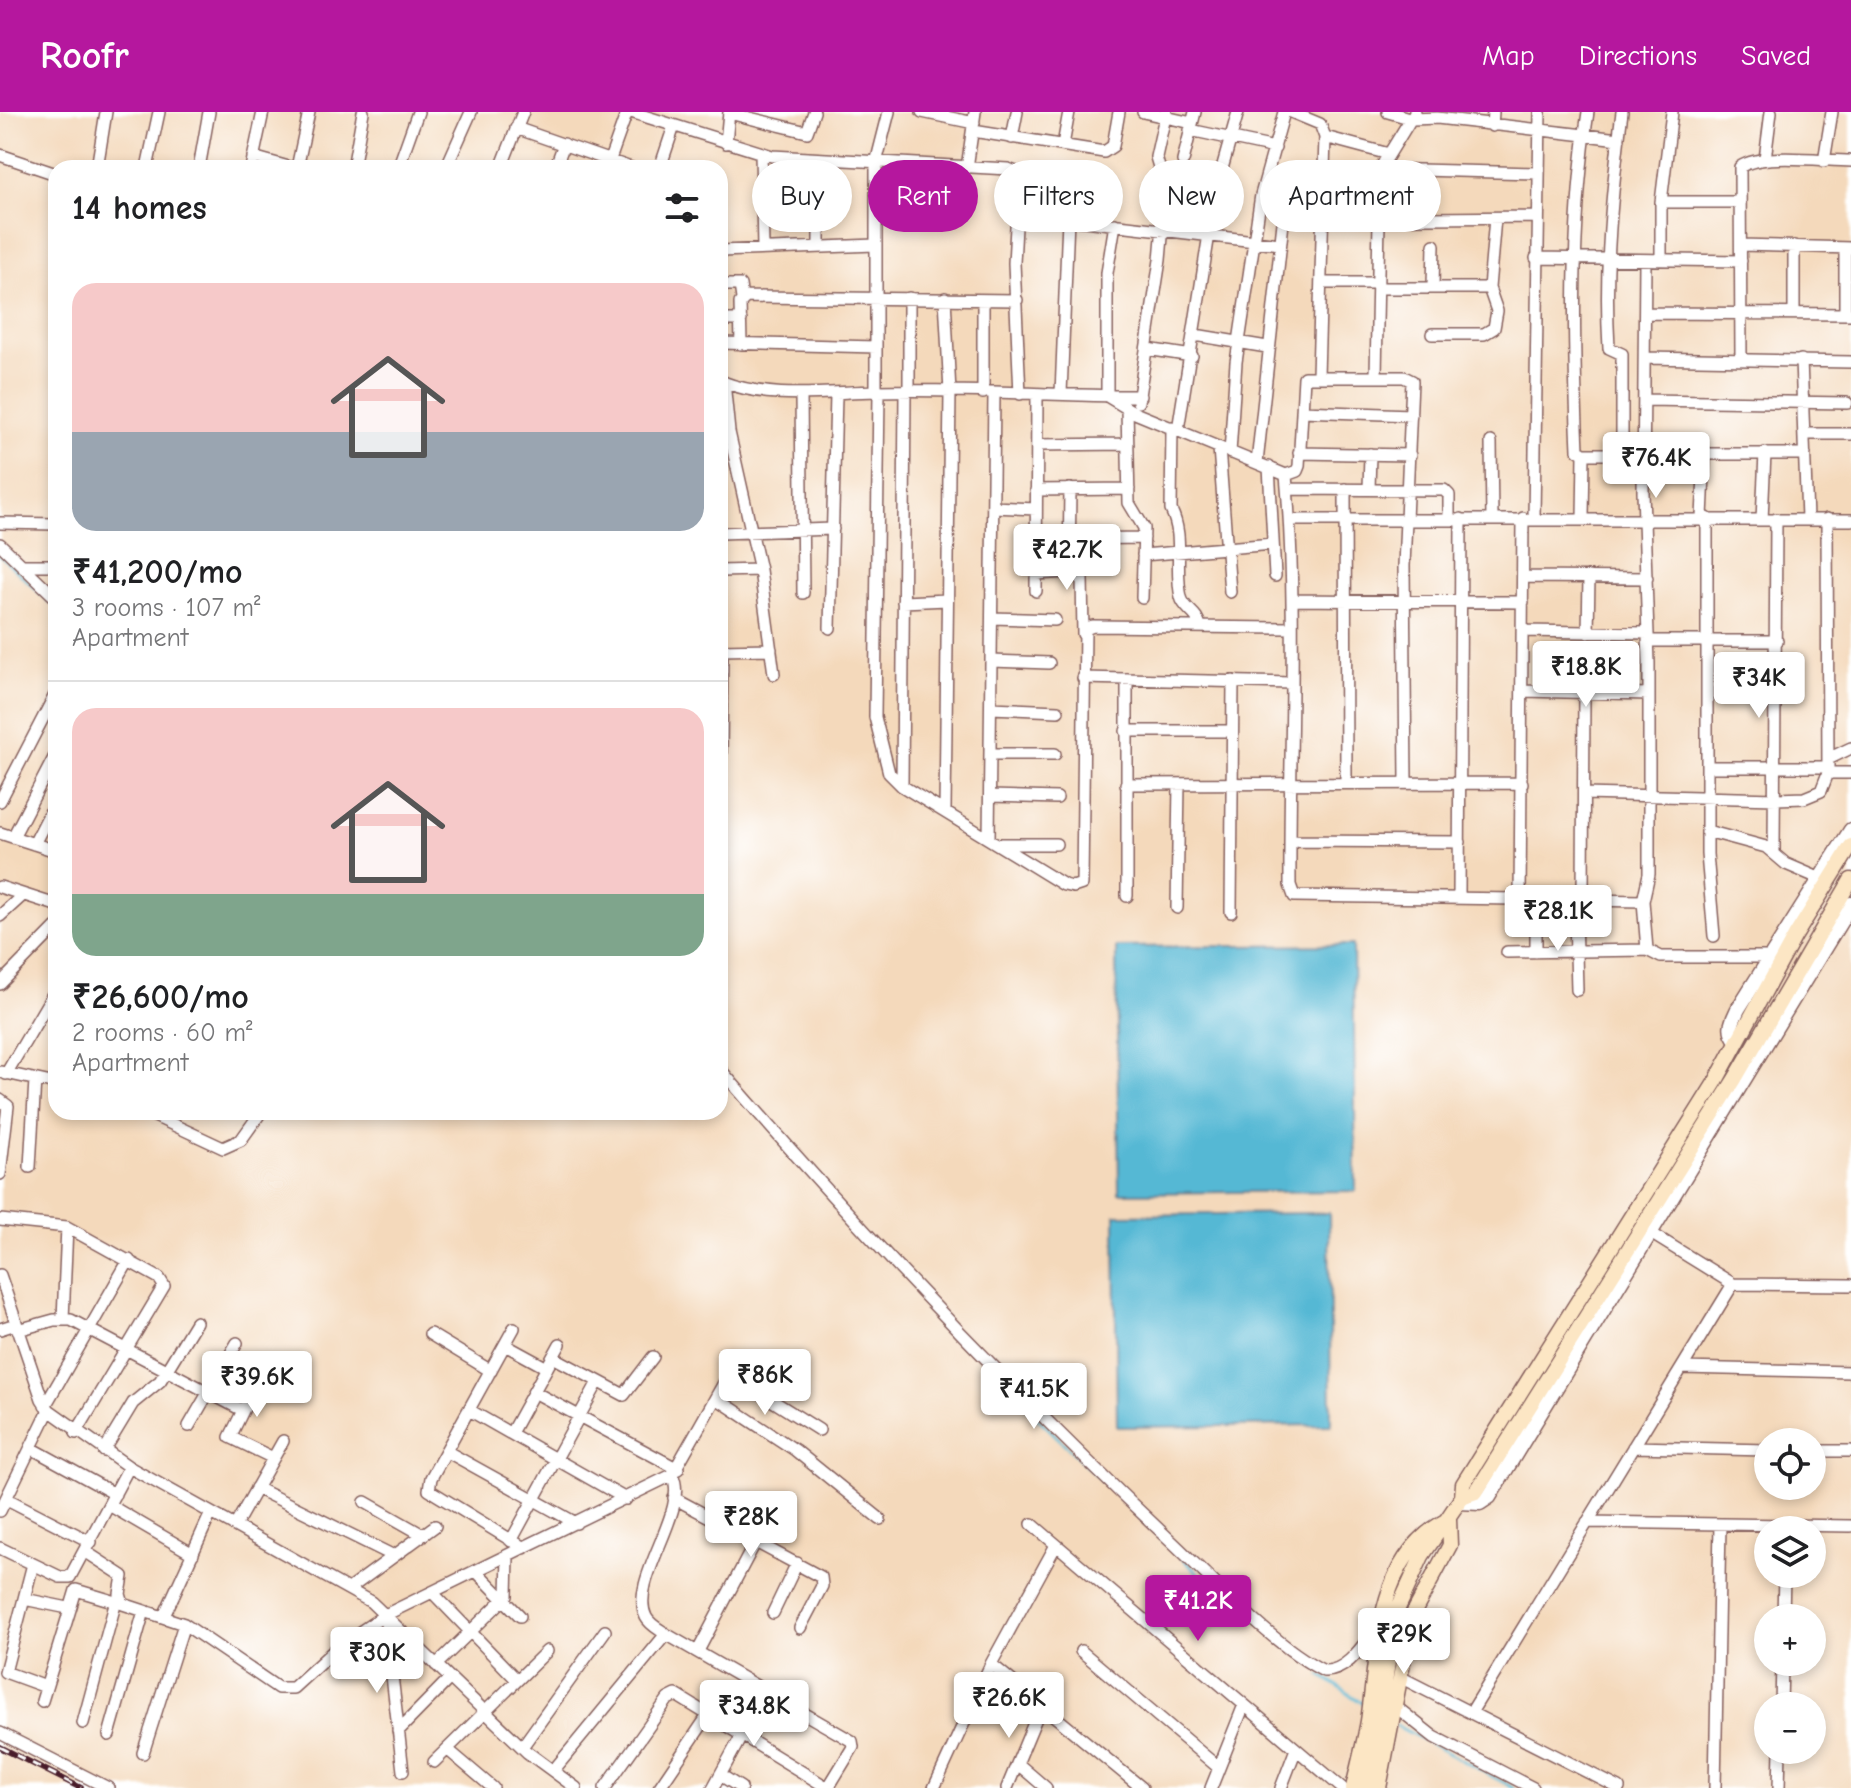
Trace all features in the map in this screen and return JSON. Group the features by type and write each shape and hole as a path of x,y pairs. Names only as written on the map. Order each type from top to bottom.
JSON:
{"main road":[{"path":"1365,1788 1378,1735 1394,1617 1424,1553 1449,1519 1461,1499 1463,1484 1708,1094 1795,936 1851,846"},
{"path":"1461,1499 1476,1492 1766,1025 1851,880"},
{"path":"1750,1016 1766,1025"},
{"path":"1353,1788 1368,1722 1378,1626 1390,1587 1423,1532 1449,1519"},
{"path":"1379,1788 1412,1616 1450,1545 1449,1519"}],"street":[{"path":"98,160 106,112"},
{"path":"149,160 159,112"},
{"path":"200,160 209,112"},
{"path":"297,160 309,112"},
{"path":"354,160 363,112"},
{"path":"401,160 418,112"},
{"path":"450,160 471,112"},
{"path":"504,160 523,112"},
{"path":"611,160 629,112 645,114 761,153 819,160"},
{"path":"726,143 729,113 807,132 814,112"},
{"path":"877,160 889,112"},
{"path":"922,112 974,122 1012,138 1104,152 1111,149 1119,112"},
{"path":"1012,138 1017,112"},
{"path":"1063,145 1069,112"},
{"path":"1143,112 1193,121 1230,138 1275,148"},
{"path":"1200,627 1198,617 1182,600 1178,522 1171,510 1175,428 1192,356 1209,236 1236,112"},
{"path":"1230,592 1225,548 1224,450 1261,195 1284,112"},
{"path":"1291,112 1315,116 1324,130 1325,160"},
{"path":"1388,112 1619,139"},
{"path":"1492,126 1493,112"},
{"path":"1520,899 1523,602 1529,518 1540,112"},
{"path":"1588,112 1577,259 1575,390 1578,450 1584,454 1805,454"},
{"path":"1622,112 1609,259 1609,346 1622,354 1622,453"},
{"path":"1661,259 1661,202 1672,112"},
{"path":"1765,159 1771,112"},
{"path":"1824,161 1832,112"},
{"path":"252,160 260,113"},
{"path":"1156,160 1166,114"},
{"path":"1385,160 1414,115"},
{"path":"1183,160 1193,121"},
{"path":"968,160 974,122"},
{"path":"663,160 674,126"},
{"path":"516,128 600,160"},
{"path":"1325,137 1389,154"},
{"path":"558,160 564,144"},
{"path":"761,153 763,248"},
{"path":"0,155 48,171"},
{"path":"1741,359 1740,167 1749,160 1765,159 1851,161"},
{"path":"1441,171 1538,173"},
{"path":"1661,202 1739,202"},
{"path":"1441,218 1536,217"},
{"path":"1432,334 1490,332 1497,311 1489,288 1495,218"},
{"path":"819,232 819,246"},
{"path":"875,232 875,717 889,773 902,786 1064,885 1073,887 1082,884 1082,577 1069,572 1036,574"},
{"path":"1016,232 1014,263 1020,394"},
{"path":"1061,394 1067,232"},
{"path":"1107,396 1107,273 1114,232"},
{"path":"1142,598 1143,521 1130,508 1128,444 1131,410 1140,396 1161,232"},
{"path":"1177,232 1280,244"},
{"path":"1257,463 1281,232"},
{"path":"1318,375 1325,232"},
{"path":"1376,376 1379,232"},
{"path":"728,250 875,245"},
{"path":"1433,286 1434,245"},
{"path":"1646,313 1848,314 1848,248 1741,245"},
{"path":"1794,246 1794,313"},
{"path":"1536,258 1741,261"},
{"path":"1645,260 1649,874 1643,901 1647,950"},
{"path":"1323,283 1489,288"},
{"path":"728,285 740,285 741,344"},
{"path":"902,786 909,298"},
{"path":"945,298 950,392 945,811"},
{"path":"742,299 1017,300"},
{"path":"983,300 993,507 990,796 994,842"},
{"path":"728,320 741,320"},
{"path":"1195,335 1267,347"},
{"path":"728,343 876,347"},
{"path":"1147,349 1192,356"},
{"path":"1646,358 1851,362"},
{"path":"1801,360 1807,519"},
{"path":"1107,396 1131,410 1286,475 1297,471 1304,377 1409,378 1411,415 1404,600 1406,782"},
{"path":"728,383 748,390 801,394 907,391 1140,396"},
{"path":"801,394 803,593"},
{"path":"1036,591 1037,394"},
{"path":"830,628 836,395"},
{"path":"1645,400 1847,403"},
{"path":"1302,411 1411,415"},
{"path":"728,425 753,532 774,674"},
{"path":"1804,434 1851,434"},
{"path":"1491,442 1492,519"},
{"path":"1037,445 1128,444"},
{"path":"1705,452 1707,831 1714,936"},
{"path":"1299,453 1410,455"},
{"path":"1762,520 1765,453"},
{"path":"1369,489 1370,454"},
{"path":"1583,518 1584,454"},
{"path":"1269,467 1275,576"},
{"path":"1286,475 1292,600 1291,892 1299,899 1459,897 1643,901"},
{"path":"1069,572 1070,489"},
{"path":"1036,490 1129,489"},
{"path":"1288,489 1447,492 1455,519 1462,601 1459,897"},
{"path":"1345,489 1346,782"},
{"path":"993,507 1036,509"},
{"path":"1774,851 1777,767 1776,519"},
{"path":"1584,794 1707,800 1776,799 1814,796 1826,785 1827,519"},
{"path":"1290,520 1851,520"},
{"path":"0,523 48,524"},
{"path":"728,533 833,529"},
{"path":"1070,539 1144,538"},
{"path":"0,544 48,590"},
{"path":"1143,555 1273,544"},
{"path":"23,565 48,565"},
{"path":"728,571 760,570"},
{"path":"1524,577 1647,578"},
{"path":"1588,633 1589,577"},
{"path":"903,602 947,600"},
{"path":"1292,600 1523,602"},
{"path":"992,618 1055,620"},
{"path":"1083,636 1085,629 1093,626 1292,628"},
{"path":"1523,631 1708,641 1777,641"},
{"path":"728,650 771,649"},
{"path":"991,661 1049,663"},
{"path":"1083,678 1291,683"},
{"path":"1127,679 1127,896"},
{"path":"1231,912 1233,681"},
{"path":"1524,691 1649,694"},
{"path":"1583,900 1584,691"},
{"path":"0,801 48,708"},
{"path":"991,708 1058,711"},
{"path":"1126,731 1231,731"},
{"path":"1828,766 1851,748"},
{"path":"990,754 1055,754"},
{"path":"1708,767 1828,766 1851,773"},
{"path":"13,837 48,769"},
{"path":"1126,784 1522,783"},
{"path":"1177,908 1179,784"},
{"path":"990,796 1057,798"},
{"path":"34,844 48,817"},
{"path":"1737,1040 1731,1033 1730,1024 1851,830"},
{"path":"1707,831 1774,851 1786,864 1821,879"},
{"path":"0,833 48,848"},
{"path":"1290,841 1460,842"},
{"path":"994,842 1056,844"},
{"path":"0,887 48,903"},
{"path":"0,916 23,895"},
{"path":"1461,1499 1480,1503 1489,1497 1851,904"},
{"path":"1575,916 1577,990"},
{"path":"1536,931 1536,952"},
{"path":"0,984 48,935"},
{"path":"1507,952 1647,950 1661,957 1771,957"},
{"path":"48,1002 3,1073 48,1082"},
{"path":"728,1078 859,1222 1083,1458 1255,1619 1324,1671 1336,1671 1345,1664 1378,1626"},
{"path":"30,1167 35,1080"},
{"path":"0,1100 8,1106 0,1174"},
{"path":"163,1120 223,1148 236,1145 255,1120"},
{"path":"0,1220 67,1227 159,1278 164,1286 76,1433"},
{"path":"63,1319 67,1227"},
{"path":"1649,1232 1733,1284 1851,1285"},
{"path":"0,1511 33,1449 47,1408 129,1260"},
{"path":"0,1275 47,1408 76,1433 129,1467 371,1602 522,1747 576,1788"},
{"path":"1472,1711 1733,1284"},
{"path":"0,1329 63,1319 90,1327 242,1410"},
{"path":"104,1451 133,1403 155,1386 168,1369 196,1322"},
{"path":"514,1328 431,1478 432,1495 524,1548"},
{"path":"430,1334 491,1371"},
{"path":"189,1426 237,1343"},
{"path":"511,1433 560,1344"},
{"path":"505,1345 598,1382 619,1394 627,1394 653,1357"},
{"path":"42,1701 76,1590 184,1624 285,1690 293,1688 339,1646 385,1615 626,1499 675,1472 737,1360"},
{"path":"1682,1368 1851,1372"},
{"path":"262,1372 230,1437 273,1458"},
{"path":"730,1374 819,1430"},
{"path":"511,1541 598,1382"},
{"path":"534,1392 675,1472"},
{"path":"716,1398 795,1450 880,1519"},
{"path":"469,1410 626,1499"},
{"path":"235,1526 283,1441"},
{"path":"1633,1447 1754,1450"},
{"path":"33,1449 115,1494"},
{"path":"446,1451 576,1523"},
{"path":"1826,1451 1851,1451"},
{"path":"0,1548 60,1577 70,1577 129,1467"},
{"path":"605,1788 668,1699 681,1697 828,1788 854,1743 666,1634 647,1619 644,1608 647,1586 674,1498 675,1472"},
{"path":"256,1488 394,1556"},
{"path":"674,1498 797,1563 823,1581 800,1628"},
{"path":"7,1499 88,1547 123,1576 120,1602 83,1723"},
{"path":"365,1502 423,1535"},
{"path":"109,1505 193,1554"},
{"path":"164,1616 211,1513"},
{"path":"1587,1522 1754,1526"},
{"path":"1032,1524 1342,1788"},
{"path":"1715,1788 1720,1524"},
{"path":"349,1589 435,1526"},
{"path":"1826,1526 1851,1526"},
{"path":"698,1651 756,1541"},
{"path":"934,1788 991,1664 1056,1545"},
{"path":"436,1665 504,1599 509,1591 508,1556"},
{"path":"773,1613 797,1563"},
{"path":"33,1564 5,1672 46,1687"},
{"path":"476,1571 520,1616"},
{"path":"432,1592 517,1680"},
{"path":"24,1599 68,1608"},
{"path":"109,1735 144,1611"},
{"path":"385,1615 403,1771"},
{"path":"143,1753 184,1624"},
{"path":"522,1747 605,1631"},
{"path":"553,1771 666,1634"},
{"path":"434,1762 547,1651"},
{"path":"1081,1651 1219,1768"},
{"path":"991,1664 1142,1788"},
{"path":"1400,1677 1619,1788"},
{"path":"398,1731 450,1678"},
{"path":"713,1788 766,1691"},
{"path":"1211,1788 1244,1705"},
{"path":"1007,1788 1041,1706"},
{"path":"1394,1708 1434,1737 1533,1788"},
{"path":"659,1788 709,1714"},
{"path":"0,1733 108,1788"},
{"path":"447,1749 493,1788"},
{"path":"1281,1788 1296,1749"},
{"path":"1018,1764 1046,1788"},
{"path":"1779,1788 1780,1764"},
{"path":"722,1776 741,1788"}],"water":[{"path":"1353,945 1356,1191 1119,1193 1116,947"},
{"path":"1329,1213 1331,1425 1117,1427 1115,1215"}],"waterway":[{"path":"0,555 48,600"},
{"path":"1011,1392 1244,1618"},
{"path":"1321,1675 1364,1704"},
{"path":"1397,1726 1514,1788"}],"railway":[{"path":"0,1747 81,1788"}]}
